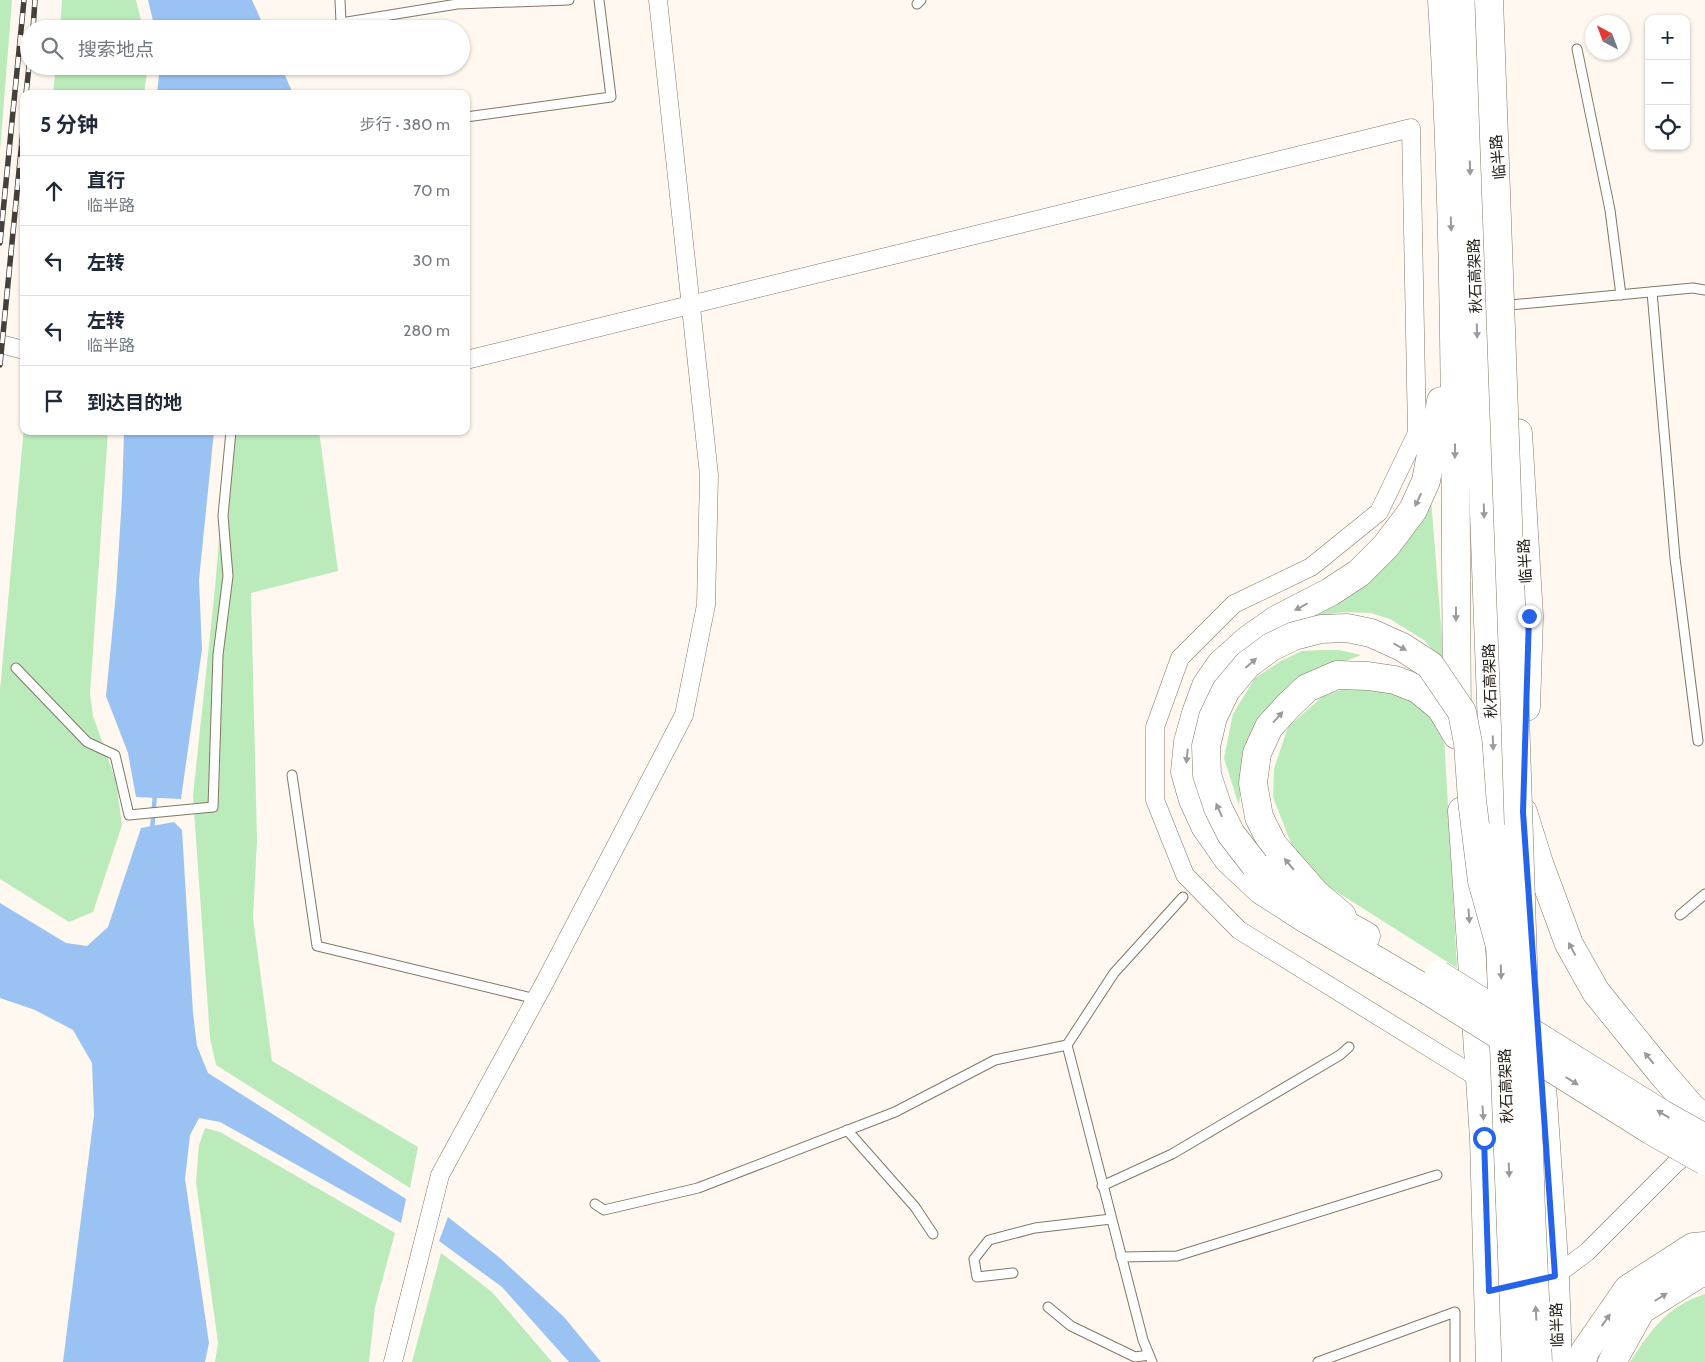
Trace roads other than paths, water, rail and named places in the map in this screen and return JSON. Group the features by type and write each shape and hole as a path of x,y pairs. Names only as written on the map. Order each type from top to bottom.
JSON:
{"main road":[{"path":"1442,0 1454,297 1457,735 1484,1138 1490,1362"},
{"path":"1453,0 1457,80 1468,120"},
{"name":"秋石高架路","path":"1465,0 1516,1362"},
{"name":"秋石高架路","path":"1487,0 1538,1362"},
{"name":"临半路","path":"1487,0 1510,305 1529,616 1523,812 1555,1276 1558,1362"},
{"path":"1454,297 1440,416 1426,482 1413,510 1386,546 1359,573 1330,592 1276,620 1221,664 1206,686 1188,742 1185,772 1193,800 1205,826 1228,860 1261,890 1306,919 1433,982 1705,1138"},
{"path":"1366,936 1304,902 1255,865 1231,834 1218,808 1207,774 1206,746 1213,717 1226,690 1253,660 1271,646 1294,636 1321,629 1347,628 1371,633 1402,647 1430,664 1462,712 1468,743 1472,800 1482,881 1500,946"},
{"path":"1457,735 1441,708 1418,689 1396,680 1368,676 1337,675 1307,688 1269,727 1257,753 1253,783 1259,817 1273,845 1316,894 1366,936 1652,1131 1705,1161"},
{"path":"1523,812 1539,863 1569,944 1596,992 1660,1071 1691,1107 1705,1119"},
{"path":"1582,1362 1585,1351 1628,1289 1693,1247 1705,1246"},
{"path":"1612,1362 1642,1310 1700,1273 1705,1273"}],"street":[{"path":"393,1362 440,1175 536,999 684,716 706,605 709,475 658,0"},
{"path":"470,359 1411,128 1417,433 1379,512 1311,567 1234,604 1180,658 1155,726 1155,800 1185,875 1240,930 1480,1079"},
{"path":"0,344 20,349"},
{"path":"1489,1291 1555,1276 1587,1252 1675,1164 1705,1138"}],"lane":[{"path":"340,0 341,20"},
{"path":"358,20 457,2 568,0"},
{"path":"470,116 611,97 599,0"},
{"path":"1577,49 1610,210 1621,295"},
{"path":"1510,305 1693,288 1705,290"},
{"path":"1652,292 1675,558 1698,741"},
{"path":"16,668 87,742 115,755 129,815 213,808 218,655 228,576 223,516 231,435"},
{"path":"292,775 317,946 536,999"},
{"path":"1680,915 1705,894"},
{"path":"595,1204 604,1210 698,1188 895,1112 995,1060 1066,1044 1114,973 1183,898"},
{"path":"1066,1044 1143,1340 1151,1358"},
{"path":"1102,1186 1172,1154 1340,1055 1349,1047"},
{"path":"847,1130 915,1207 933,1234"},
{"path":"1121,1257 1177,1256 1437,1175"},
{"path":"1013,1273 977,1277 974,1259 989,1240 1035,1228 1111,1219"},
{"path":"1048,1307 1071,1326 1135,1356 1151,1358"},
{"path":"1318,1362 1455,1312 1455,1362"}],"water":[{"path":"148,0 252,0 261,20 153,20"},
{"path":"159,75 285,75 291,90 157,90"},
{"path":"124,435 214,435 199,580 202,649 181,799 136,797 128,753 106,696 116,593"},
{"path":"174,822 182,830 193,1013 197,1046 208,1073 406,1199 401,1223 220,1122 199,1118 190,1135 185,1179 209,1343 205,1362 63,1362 94,1115 92,1063 73,1030 35,1010 0,998 0,903 66,943 87,946 108,927 141,828"},
{"path":"448,1217 500,1258 564,1317 601,1362 569,1362 502,1287 439,1241"}],"waterway":[{"path":"152,831 155,794"}],"railway":[{"path":"22,20 24,0"},
{"path":"34,20 35,0"},
{"path":"0,243 20,40"},
{"path":"26,90 28,75"},
{"path":"0,365 20,161"}]}
